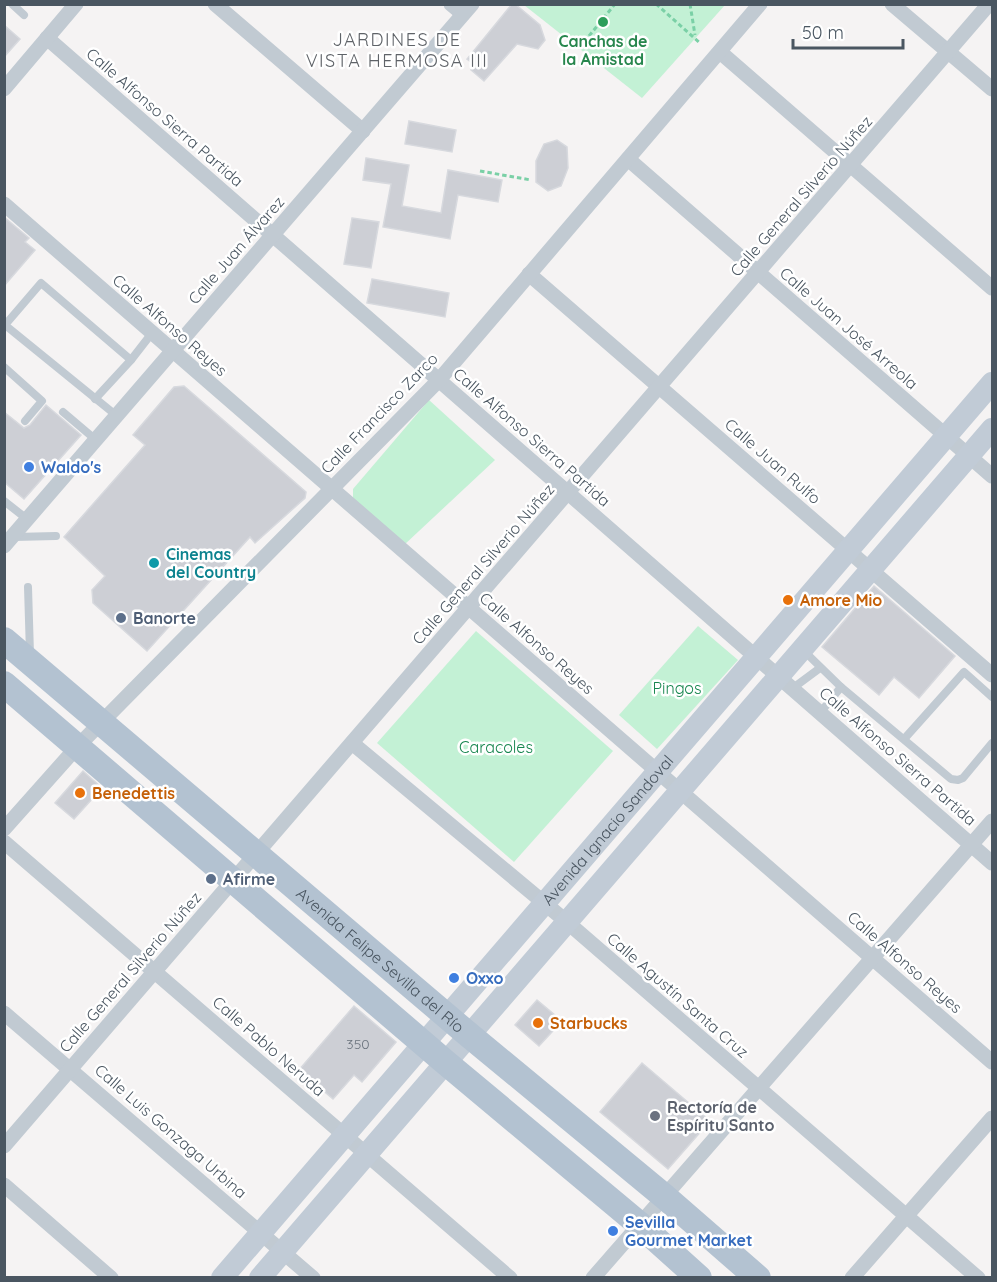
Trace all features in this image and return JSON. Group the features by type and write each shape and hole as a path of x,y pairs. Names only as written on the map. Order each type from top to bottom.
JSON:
{"main road":[{"name":"Avenida Ignacio Sandoval","path":"222,1278 993,383"},
{"name":"Avenida Ignacio Sandoval","path":"260,1278 680,791 786,682 802,649 993,429"},
{"name":"Avenida Felipe Sevilla del Río","path":"4,640 758,1278"},
{"path":"4,684 445,1062 639,1224 699,1278"}],"street":[{"path":"4,89 76,4"},
{"path":"215,4 363,131"},
{"name":"Calle Francisco Zarco","path":"4,829 77,747 439,380 760,4"},
{"path":"892,4 993,89"},
{"name":"Calle General Silverio Núñez","path":"4,1146 989,4"},
{"name":"Calle Juan Álvarez","path":"8,542 363,131 462,8"},
{"name":"Calle Alfonso Sierra Partida","path":"47,38 993,863"},
{"path":"720,52 993,288"},
{"name":"Calle Juan José Arreola","path":"628,159 993,476"},
{"name":"Calle Alfonso Reyes","path":"4,204 993,1062"},
{"name":"Calle Juan Rulfo","path":"529,274 993,675"},
{"name":"Calle Agustín Santa Cruz","path":"352,743 567,922 978,1278"},
{"path":"593,1278 993,821"},
{"name":"Calle Pablo Neruda","path":"4,842 510,1278"},
{"name":"Calle Luis Gonzaga Urbina","path":"4,1013 313,1278"},
{"path":"852,1278 993,1118"},
{"path":"4,1185 111,1278"}],"lane":[{"path":"12,4 24,15"},
{"path":"117,416 5,325 41,283 131,360"},
{"path":"95,399 152,333"},
{"path":"4,380 8,369 42,401 25,421"},
{"path":"63,412 96,440"},
{"path":"4,501 27,519"},
{"path":"8,542 56,536"},
{"path":"28,587 30,662"},
{"path":"802,649 841,687 905,738 951,779 963,778 993,743"},
{"path":"786,682 820,668"},
{"path":"905,738 964,672 993,697"},
{"path":"820,712 841,687"}],"path":[{"path":"589,36 615,4"},
{"path":"656,4 696,37 700,43"},
{"path":"690,4 696,37"},
{"path":"480,171 531,180"}],"green space":[{"path":"524,5 725,5 642,98"},
{"path":"429,400 495,460 404,545 353,498 353,489"},
{"name":"Pingos","path":"698,626 738,660 657,749 619,715"},
{"name":"Caracoles","path":"476,631 613,751 514,862 377,743"}],"building":[{"path":"512,4 515,4 540,25 545,40 538,49 517,44 484,81 471,70 475,65 467,59"},
{"path":"4,25 20,39 4,57"},
{"path":"409,121 456,130 452,152 405,144"},
{"path":"557,140 567,147 568,168 561,186 548,191 536,182 536,161 544,144"},
{"path":"366,158 409,165 402,206 441,213 448,170 502,180 498,202 458,195 450,239 383,227 391,184 363,180"},
{"path":"4,217 29,238 25,242 35,250 4,286"},
{"path":"352,218 379,222 371,268 344,264"},
{"path":"372,279 449,293 445,317 367,303"},
{"path":"184,386 306,492 305,498 255,543 250,537 147,651 93,603 92,590 105,576 64,537 145,445 133,435 174,387"},
{"name":"Waldo's","path":"46,405 81,435 24,499 4,482 4,412 24,428 30,425"},
{"path":"874,586 955,656 919,698 894,677 879,695 822,647"},
{"name":"Benedettis","path":"83,771 102,788 74,819 55,803"},
{"name":"Starbucks","path":"537,1000 562,1021 539,1046 515,1025"},
{"path":"354,1006 396,1042 362,1082 354,1075 333,1099 299,1070"},
{"name":"Rectoría de Espíritu Santo","path":"642,1063 710,1121 668,1169 600,1112"}],"place":[{"name":"Canchas de la Amistad","path":"603,22"},
{"name":"Waldo's","path":"29,467"},
{"name":"Cinemas del Country","path":"154,563"},
{"name":"Amore Mio","path":"788,600"},
{"name":"Banorte","path":"121,618"},
{"name":"Benedettis","path":"80,793"},
{"name":"Afirme","path":"211,879"},
{"name":"Oxxo","path":"454,978"},
{"name":"Starbucks","path":"538,1023"},
{"name":"Rectoría de Espíritu Santo","path":"655,1116"},
{"name":"Sevilla Gourmet Market","path":"613,1231"}],"district":[{"name":"JARDINES DE VISTA HERMOSA III","path":"397,49"}]}
